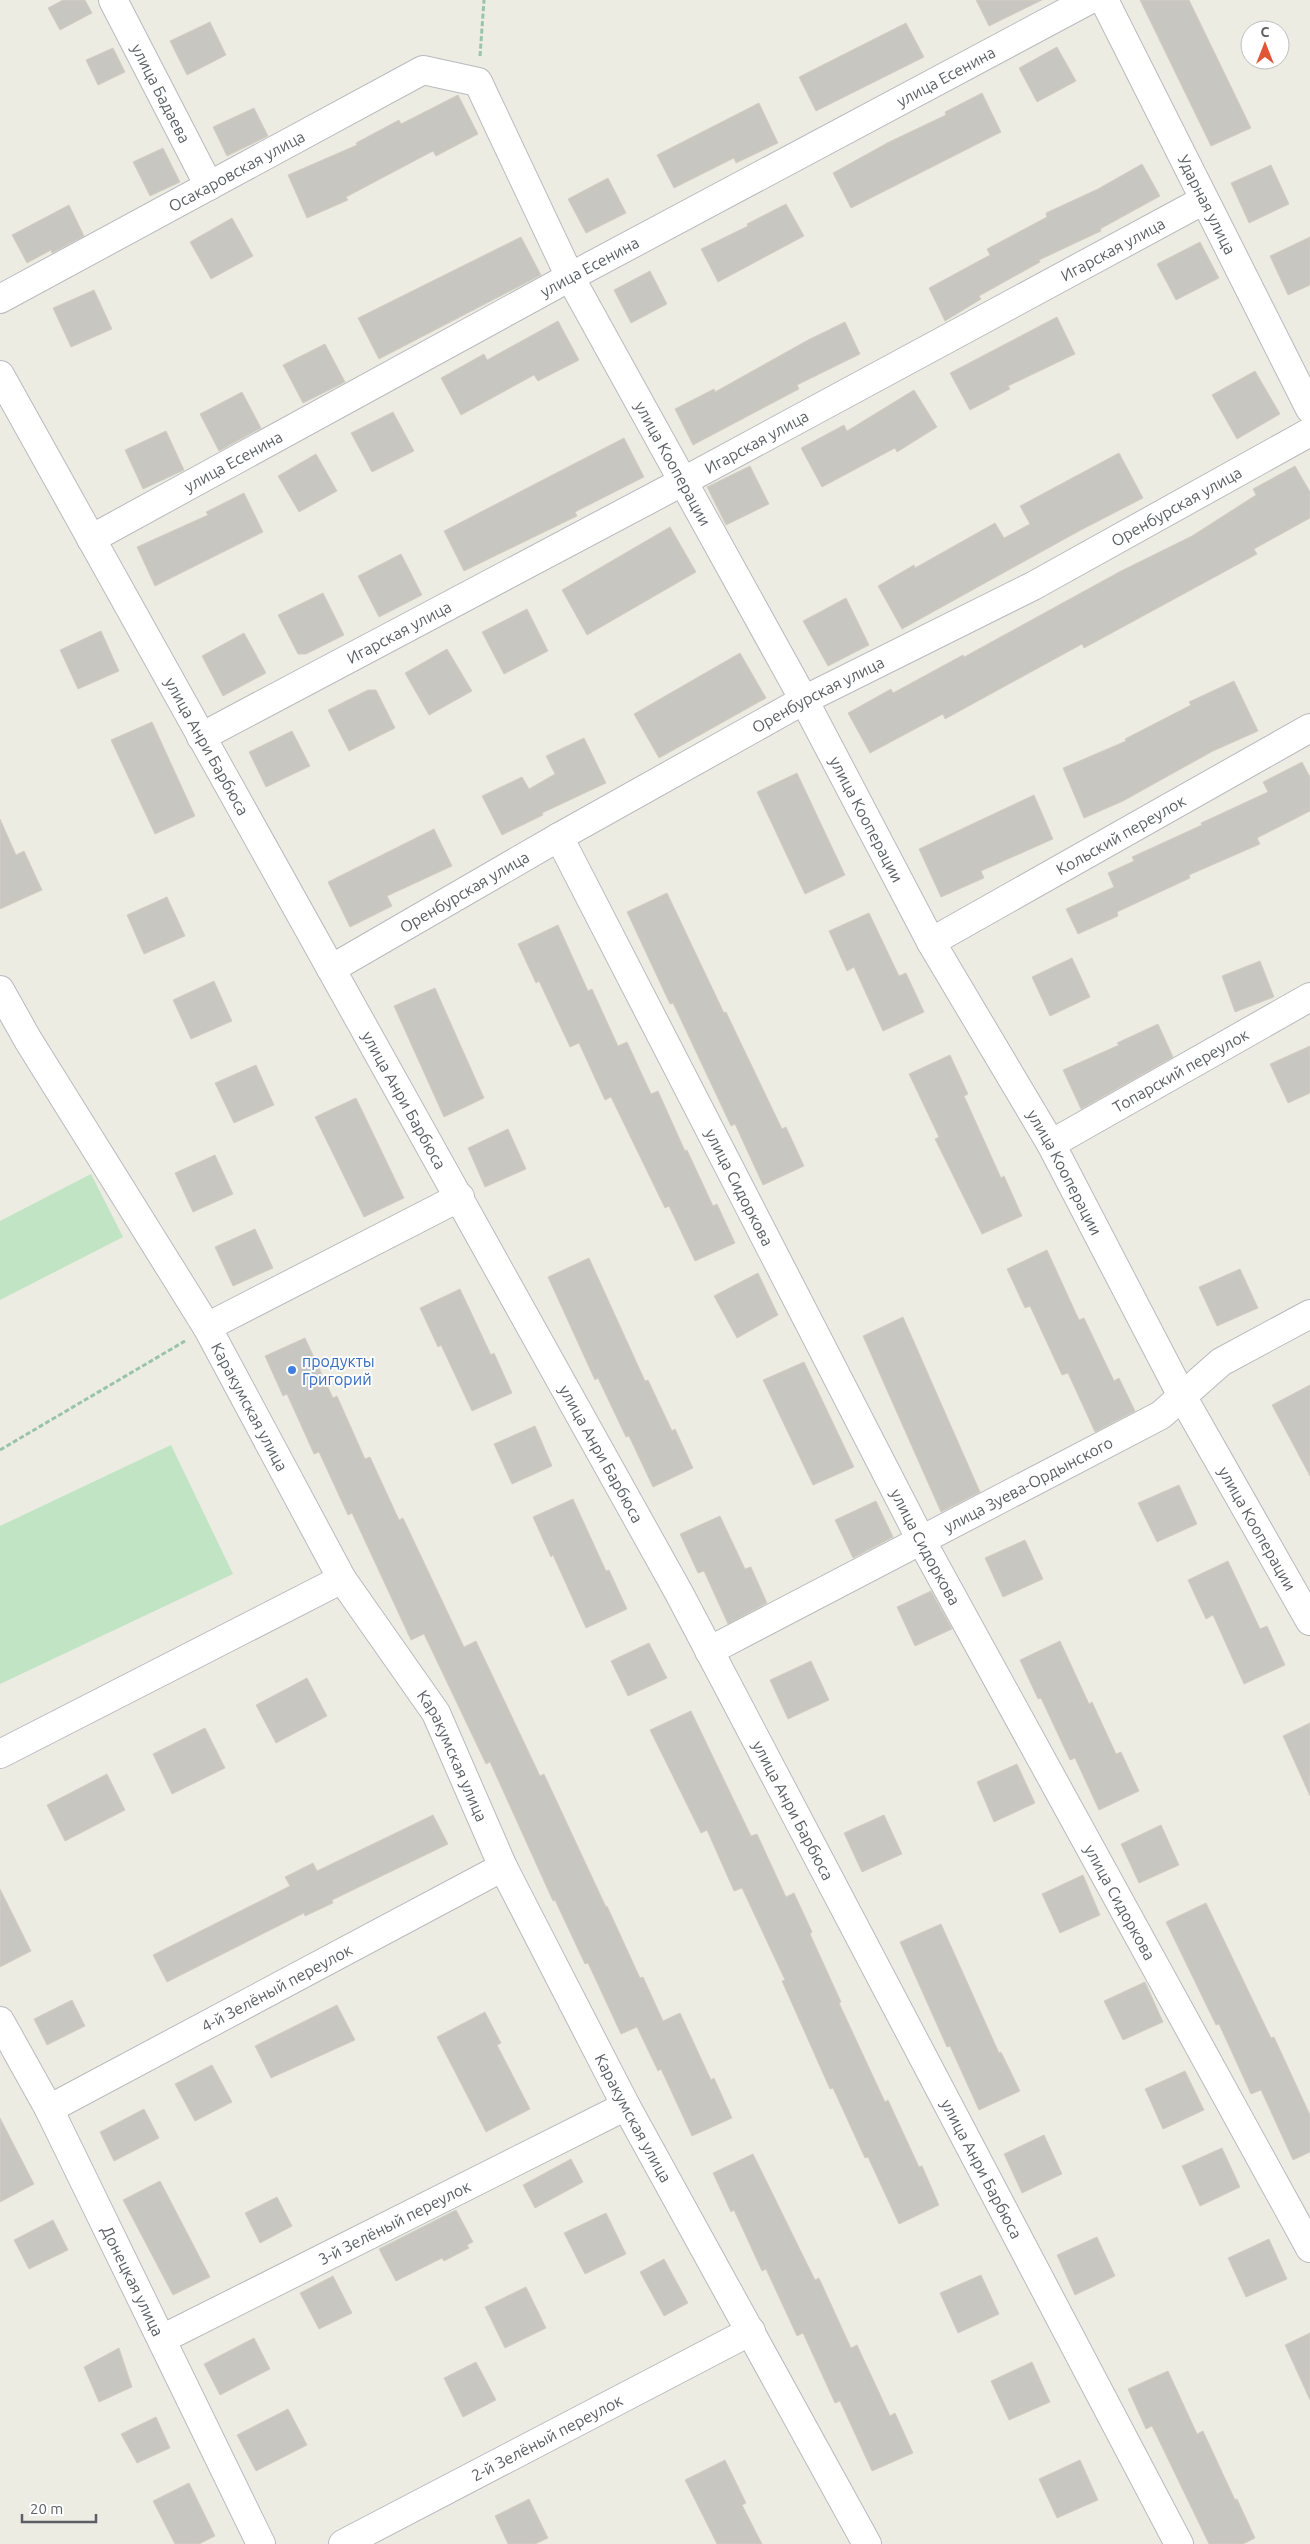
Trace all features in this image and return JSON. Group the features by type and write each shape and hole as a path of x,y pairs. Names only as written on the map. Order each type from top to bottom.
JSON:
{"street":[{"name":"улица Бадаева","path":"113,0 209,186"},
{"name":"улица Есенина","path":"91,539 570,277 1089,0"},
{"name":"Ударная улица","path":"1104,0 1310,409"},
{"name":"Осакаровская улица","path":"0,299 423,70 478,82"},
{"name":"улица Кооперации","path":"478,82 570,277 804,700 932,942 1051,1144 1182,1396 1310,1621"},
{"name":"Игарская улица","path":"201,737 682,482 1204,200"},
{"name":"улица Анри Барбюса","path":"0,375 460,1197 679,1593 1179,2544"},
{"name":"Оренбурская улица","path":"331,969 559,837 804,700 1033,586 1310,432"},
{"name":"Кольский переулок","path":"932,942 1310,728"},
{"name":"улица Сидоркова","path":"559,837 921,1540 1310,2248"},
{"name":"Каракумская улица","path":"0,990 28,1040 208,1327 342,1579 436,1713 503,1867 626,2106 867,2544"},
{"name":"Топарский переулок","path":"1051,1144 1310,997"},
{"path":"208,1327 460,1197"},
{"name":"улица Зуева-Ордынского","path":"709,1651 1161,1415 1221,1362 1310,1314"},
{"path":"0,1754 342,1579"},
{"name":"4-й Зелёный переулок","path":"48,2109 503,1867"},
{"name":"Донецкая улица","path":"0,2021 48,2109 261,2544"},
{"name":"3-й Зелёный переулок","path":"162,2339 626,2106"},
{"name":"2-й Зелёный переулок","path":"343,2544 751,2331"}],"path":[{"path":"478,82 484,0"},
{"path":"0,1450 208,1327"}],"green space":[{"path":"91,1174 123,1237 0,1300 0,1221"},
{"path":"171,1445 233,1574 0,1684 0,1526"}],"building":[{"path":"63,0 85,0 92,13 60,30 48,8"},
{"path":"976,0 1042,0 989,26"},
{"path":"1140,0 1189,0 1251,128 1211,146"},
{"path":"210,22 226,55 187,75 170,41"},
{"path":"906,23 924,57 816,111 799,77"},
{"path":"1057,47 1076,81 1037,102 1019,68"},
{"path":"113,48 125,72 98,85 86,60"},
{"path":"982,93 1001,132 851,208 833,173 889,142 946,115 945,112"},
{"path":"458,95 478,134 436,156 433,151 346,197 348,200 307,218 288,175 357,145 356,143 399,120 401,124"},
{"path":"759,103 778,143 736,163 734,158 674,188 657,155"},
{"path":"254,108 268,136 227,156 213,127"},
{"path":"163,148 180,182 150,196 133,162"},
{"path":"1142,164 1160,196 1100,229 1101,231 1039,260 1040,262 979,296 981,299 945,321 929,288 990,255 987,249 1047,217 1046,213 1098,189"},
{"path":"1271,165 1289,204 1249,223 1231,183"},
{"path":"608,178 626,213 586,233 568,199"},
{"path":"786,204 804,236 718,282 701,249 748,226 747,224"},
{"path":"69,205 84,236 52,253 51,250 27,263 12,235"},
{"path":"232,218 253,256 211,279 190,242"},
{"path":"521,237 541,275 379,359 358,318"},
{"path":"1310,237 1310,285 1288,295 1270,256"},
{"path":"1200,242 1219,278 1176,300 1157,264"},
{"path":"650,271 667,304 631,323 614,290"},
{"path":"94,290 112,329 71,347 53,308"},
{"path":"1057,317 1075,354 1008,386 1010,389 970,410 950,373"},
{"path":"558,321 579,360 538,381 534,375 461,415 441,378 484,354 487,360"},
{"path":"845,322 860,354 797,385 799,389 693,445 675,409 714,389 715,392 808,340"},
{"path":"325,344 345,382 303,403 283,365"},
{"path":"1255,371 1280,414 1237,439 1212,395"},
{"path":"914,390 937,427 897,452 895,448 822,487 801,448 844,425 847,431"},
{"path":"242,392 261,428 219,451 200,414"},
{"path":"393,412 414,451 372,472 351,433"},
{"path":"166,431 184,470 143,489 125,450"},
{"path":"624,438 644,477 575,512 577,516 464,571 444,531"},
{"path":"1119,453 1143,498 1079,531 902,629 878,586 914,565 915,568 995,523 1004,538 1030,524 1020,506"},
{"path":"316,454 337,491 299,512 278,476"},
{"path":"750,466 769,504 726,525 707,487"},
{"path":"1295,466 1310,492 1310,518 1254,549 1257,554 1084,648 1082,644 945,719 943,714 870,753 848,713 891,689 893,693 963,655 964,657 1121,571 1192,536 1256,495 1253,489"},
{"path":"244,493 263,532 155,586 137,547 208,515 206,512"},
{"path":"670,527 696,572 587,635 562,590"},
{"path":"401,554 422,595 379,617 358,576"},
{"path":"323,593 344,635 306,654 298,654 278,615"},
{"path":"846,598 869,645 828,666 803,621"},
{"path":"527,609 548,651 504,674 482,632"},
{"path":"101,631 119,671 78,689 60,650"},
{"path":"244,633 266,673 223,696 202,656"},
{"path":"447,649 472,691 429,715 405,673"},
{"path":"740,653 766,698 659,758 634,714"},
{"path":"1234,681 1258,731 1213,751 1123,801 1084,818 1063,768 1126,741 1125,739 1191,705 1189,702"},
{"path":"368,690 376,690 395,728 349,751 328,710"},
{"path":"152,722 195,816 155,834 111,740"},
{"path":"292,731 310,766 266,787 249,752"},
{"path":"584,738 606,783 542,813 543,815 502,835 482,796 522,777 529,789 555,774 546,756"},
{"path":"1302,762 1310,777 1310,811 1257,838 1260,844 1189,875 1190,878 1117,912 1118,916 1078,934 1066,909 1114,887 1108,873 1134,861 1132,857 1268,792 1263,782"},
{"path":"797,773 845,875 805,894 757,792"},
{"path":"1034,795 1053,839 981,871 984,878 941,897 919,849"},
{"path":"0,819 16,855 24,851 42,890 0,909"},
{"path":"434,829 452,866 387,896 392,906 350,927 328,882"},
{"path":"667,893 782,1129 786,1127 804,1166 763,1185 735,1124 731,1126 673,1003 670,1004 627,912"},
{"path":"167,897 185,936 144,954 127,915"},
{"path":"869,913 899,976 906,973 924,1012 883,1031 854,967 847,971 829,931"},
{"path":"558,925 588,991 592,989 618,1046 627,1042 651,1094 658,1091 685,1151 687,1150 713,1206 717,1204 735,1243 695,1261 669,1206 665,1208 611,1097 605,1100 579,1043 570,1047 539,981 536,983 518,944"},
{"path":"1072,958 1090,997 1050,1016 1032,977"},
{"path":"1260,961 1274,997 1235,1012 1222,976"},
{"path":"214,981 232,1021 191,1039 173,1000"},
{"path":"435,988 484,1098 444,1117 394,1006"},
{"path":"1158,1024 1173,1057 1081,1109 1063,1070 1119,1045 1117,1043"},
{"path":"1310,1046 1310,1093 1288,1103 1270,1064"},
{"path":"950,1055 968,1094 964,1096 1001,1178 1004,1176 1022,1216 982,1234 935,1139 939,1137 909,1074"},
{"path":"256,1065 274,1105 234,1123 215,1083"},
{"path":"356,1098 404,1198 364,1217 315,1117"},
{"path":"508,1129 526,1169 485,1187 468,1148"},
{"path":"215,1155 233,1194 193,1212 175,1173"},
{"path":"255,1229 273,1268 233,1286 215,1247"},
{"path":"1047,1250 1079,1320 1084,1318 1114,1381 1119,1378 1135,1411 1095,1432 1068,1373 1062,1375 1030,1306 1025,1308 1007,1269"},
{"path":"589,1258 645,1381 648,1380 672,1431 675,1429 693,1468 653,1487 629,1436 626,1437 598,1378 595,1380 548,1277"},
{"path":"1240,1269 1258,1308 1217,1326 1199,1287"},
{"path":"758,1273 778,1315 737,1338 714,1296"},
{"path":"460,1289 491,1355 494,1353 512,1393 472,1411 441,1345 438,1347 420,1308"},
{"path":"903,1317 980,1492 941,1512 863,1336"},
{"path":"305,1338 333,1398 337,1396 365,1459 370,1457 399,1520 403,1518 464,1647 476,1641 540,1776 544,1774 640,1978 643,1977 663,2021 680,2013 711,2080 714,2078 732,2118 692,2136 661,2069 658,2071 637,2027 621,2034 588,1963 585,1964 555,1900 553,1901 490,1762 486,1764 424,1634 411,1640 352,1513 348,1515 319,1452 314,1454 287,1394 283,1396 265,1356"},
{"path":"804,1362 854,1467 813,1485 763,1380"},
{"path":"1310,1385 1310,1476 1272,1405"},
{"path":"535,1426 552,1466 512,1484 494,1444"},
{"path":"1179,1485 1197,1524 1157,1542 1138,1503"},
{"path":"573,1499 606,1571 609,1570 627,1609 586,1628 553,1555 551,1557 533,1517"},
{"path":"876,1501 893,1537 853,1558 835,1520"},
{"path":"720,1516 745,1569 751,1567 767,1603 728,1624 704,1571 698,1573 680,1534"},
{"path":"1025,1540 1043,1579 1003,1597 985,1558"},
{"path":"1228,1561 1260,1629 1267,1626 1285,1665 1244,1684 1213,1615 1206,1619 1188,1580"},
{"path":"931,1591 952,1629 915,1646 897,1607"},
{"path":"1060,1641 1089,1704 1092,1702 1116,1754 1121,1752 1139,1791 1099,1810 1075,1758 1070,1760 1041,1698 1038,1699 1020,1660"},
{"path":"649,1643 667,1678 628,1696 611,1661"},
{"path":"811,1661 829,1700 788,1719 770,1680"},
{"path":"307,1678 327,1716 276,1743 256,1705"},
{"path":"691,1711 751,1836 757,1834 786,1897 794,1893 812,1932 810,1934 841,2002 839,2003 885,2102 888,2100 919,2167 922,2166 939,2205 899,2224 868,2157 865,2158 833,2088 830,2089 782,1981 785,1980 742,1888 734,1891 707,1830 701,1833 650,1730"},
{"path":"1310,1723 1310,1796 1283,1736"},
{"path":"205,1728 225,1768 172,1794 153,1754"},
{"path":"1017,1764 1035,1803 994,1822 977,1782"},
{"path":"107,1774 125,1810 65,1841 47,1805"},
{"path":"433,1815 448,1844 332,1900 333,1903 305,1916 304,1913 167,1982 153,1955 290,1886 285,1877 313,1863 317,1871"},
{"path":"884,1815 902,1854 862,1872 844,1833"},
{"path":"1161,1825 1179,1865 1139,1883 1121,1844"},
{"path":"1083,1875 1100,1915 1060,1933 1042,1894"},
{"path":"0,1889 31,1951 0,1967"},
{"path":"1206,1903 1271,2038 1274,2037 1310,2115 1310,2152 1293,2160 1261,2090 1251,2094 1219,2024 1216,2025 1166,1922"},
{"path":"941,1924 999,2053 1001,2052 1020,2091 979,2110 950,2046 947,2047 900,1942"},
{"path":"1145,1982 1163,2022 1123,2040 1104,2001"},
{"path":"72,2000 85,2026 47,2045 34,2019"},
{"path":"337,2005 355,2040 271,2078 255,2046"},
{"path":"485,2012 501,2043 497,2045 530,2109 486,2132 437,2037"},
{"path":"212,2065 232,2102 195,2121 175,2084"},
{"path":"1185,2071 1204,2110 1163,2129 1145,2089"},
{"path":"144,2109 159,2138 114,2161 100,2132"},
{"path":"0,2118 34,2184 0,2202"},
{"path":"1044,2135 1062,2174 1022,2193 1004,2154"},
{"path":"1222,2148 1240,2187 1200,2206 1182,2166"},
{"path":"753,2154 815,2280 819,2278 851,2348 857,2345 890,2416 895,2413 913,2453 872,2471 840,2401 835,2403 803,2333 797,2336 766,2269 762,2271 734,2210 731,2212 713,2173"},
{"path":"571,2159 583,2182 535,2208 523,2185"},
{"path":"160,2181 210,2277 173,2295 123,2200"},
{"path":"277,2197 292,2226 260,2243 245,2213"},
{"path":"456,2210 473,2242 467,2245 469,2248 444,2261 442,2258 396,2281 379,2249"},
{"path":"606,2213 626,2254 585,2274 564,2233"},
{"path":"53,2220 68,2250 29,2269 14,2240"},
{"path":"1097,2237 1115,2276 1075,2295 1057,2255"},
{"path":"1269,2239 1287,2279 1246,2297 1228,2258"},
{"path":"664,2259 688,2303 664,2316 640,2272"},
{"path":"981,2275 999,2314 958,2333 940,2293"},
{"path":"333,2276 352,2313 319,2329 300,2293"},
{"path":"526,2287 546,2328 505,2348 485,2307"},
{"path":"1310,2333 1310,2400 1285,2345"},
{"path":"254,2338 270,2369 220,2395 204,2364"},
{"path":"119,2348 132,2387 99,2402 84,2367"},
{"path":"476,2362 496,2400 463,2417 444,2378"},
{"path":"1032,2362 1050,2402 1009,2420 991,2381"},
{"path":"1168,2371 1197,2434 1203,2431 1255,2538 1243,2544 1209,2544 1152,2426 1146,2429 1128,2389"},
{"path":"288,2409 307,2445 256,2471 237,2435"},
{"path":"156,2417 170,2448 137,2463 121,2434"},
{"path":"725,2460 746,2503 742,2505 762,2544 717,2544 685,2480"},
{"path":"1080,2460 1098,2500 1057,2518 1039,2479"},
{"path":"189,2483 215,2536 199,2544 175,2544 153,2501"},
{"path":"529,2499 548,2538 535,2544 508,2544 495,2516"}],"place":[{"name":"продукты Григорий","path":"292,1370"}]}
